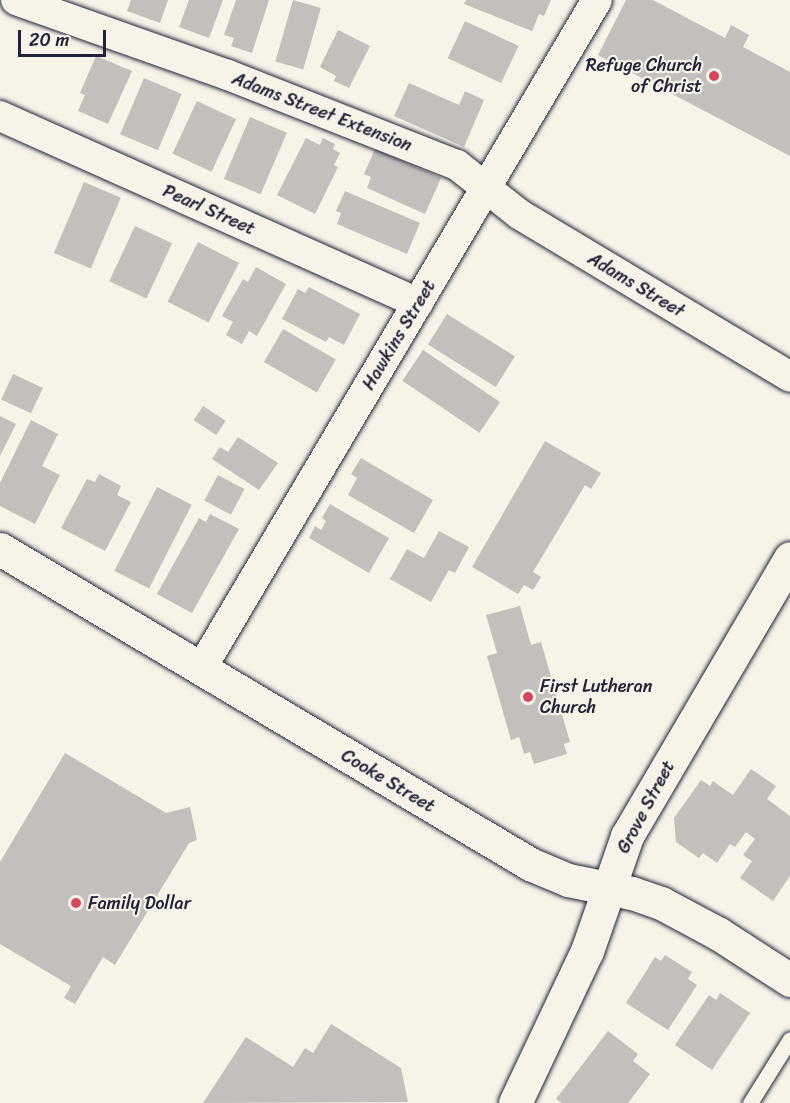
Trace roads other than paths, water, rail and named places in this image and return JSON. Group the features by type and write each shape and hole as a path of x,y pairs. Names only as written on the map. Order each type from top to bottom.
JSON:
{"main road":[{"name":"Cooke Street","path":"0,549 530,864 568,880 633,893 661,903 719,934 790,980"},
{"name":"Grove Street","path":"515,1103 587,951 622,848 644,806 790,558"}],"street":[{"name":"Adams Street Extension","path":"16,0 228,75 447,160 486,187"},
{"name":"Hawkins Street","path":"201,669 597,0"},
{"name":"Pearl Street","path":"0,117 418,303"},
{"name":"Adams Street","path":"486,187 519,214 790,377"}],"lane":[{"path":"750,1103 790,1039"}],"place":[{"name":"Refuge Church of Christ","path":"714,76"},
{"name":"First Lutheran Church","path":"528,697"},
{"name":"Family Dollar","path":"76,903"}]}
